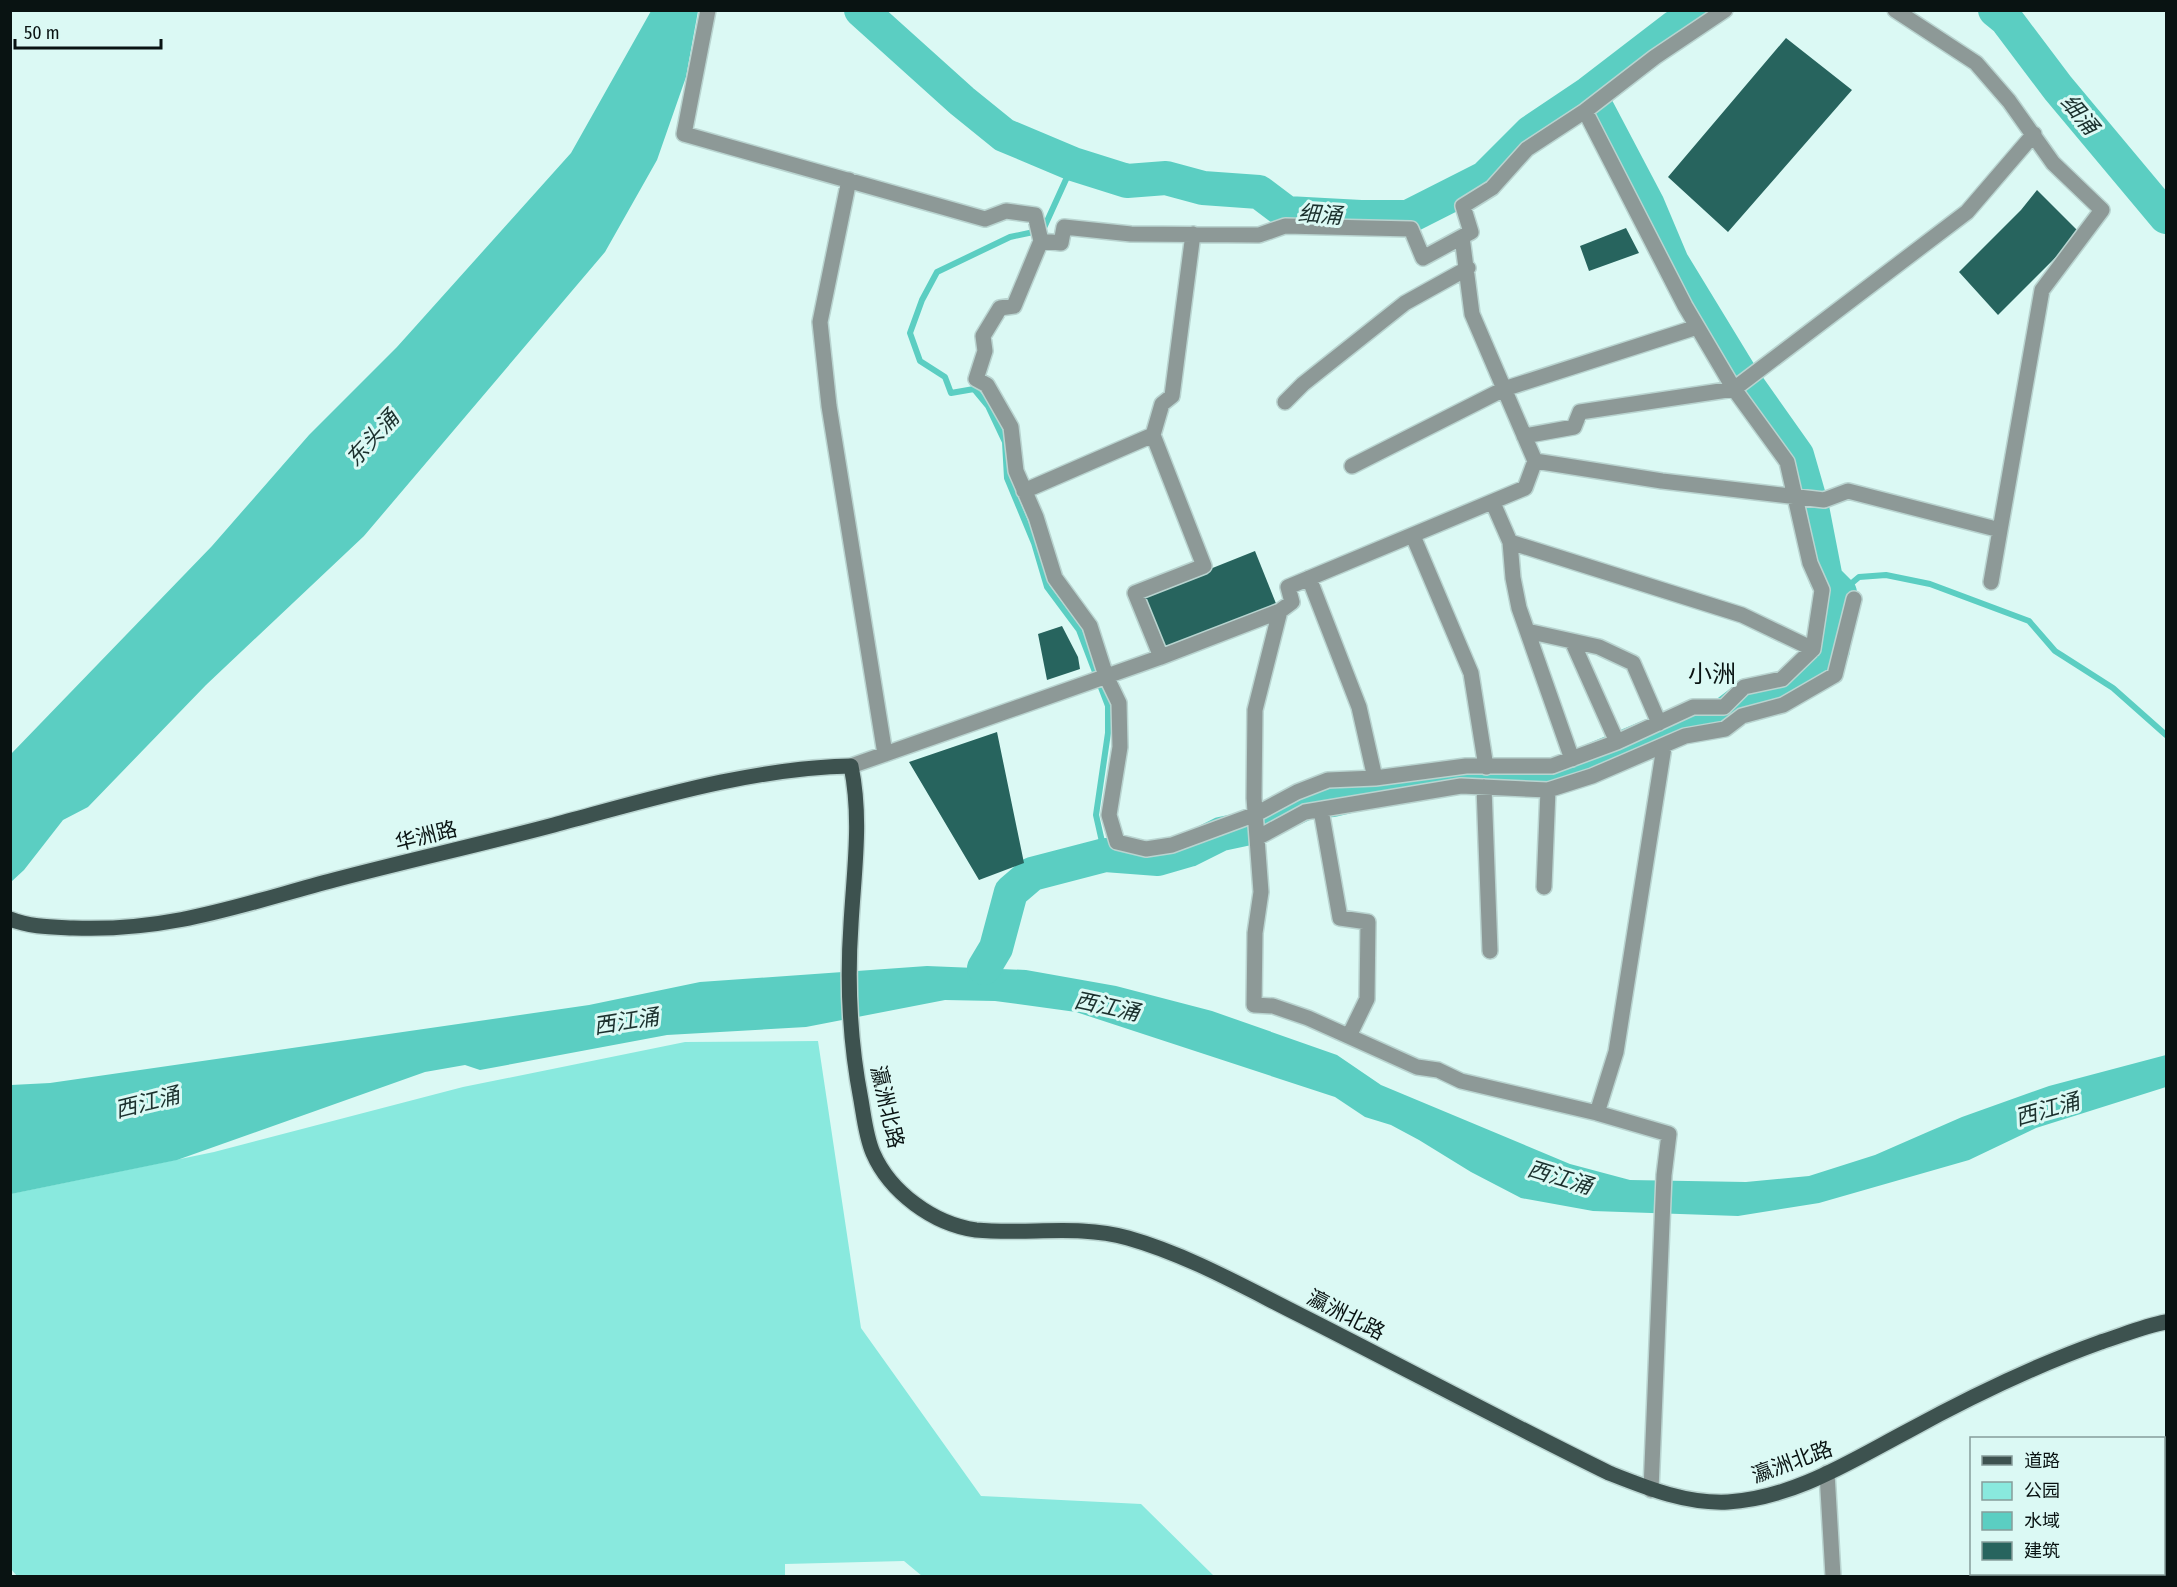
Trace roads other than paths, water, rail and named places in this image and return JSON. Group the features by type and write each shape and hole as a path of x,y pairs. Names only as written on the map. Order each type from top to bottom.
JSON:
{"main road":[{"name":"华洲路","path":"10,919 22,924 55,927 100,929 154,926 192,919 335,879 723,782 795,770 851,766"},
{"name":"瀛洲北路","path":"851,766 859,822 849,959 855,1069 872,1152 885,1174 902,1194 921,1208 942,1219 974,1229 1077,1230 1126,1237 1150,1245 1211,1271 1556,1447 1651,1490 1684,1498 1726,1502 1786,1491 1827,1473 2013,1378 2077,1351 2166,1322"}],"street":[{"path":"708,10 684,134 985,219 1006,211 1035,215 1041,241 1014,306 1000,308 983,336 985,351 976,379 987,386 1011,427 1016,471 1055,578 1090,626 1106,676 1119,703 1120,747 1109,815 1117,842 1146,849 1172,845 1256,814 1297,792 1328,780 1375,778 1467,766 1552,766 1617,742 1693,707 1724,707 1744,687 1782,679 1814,649 1822,590 1810,563 1786,462 1734,389 1697,327 1654,251 1585,111"},
{"path":"1041,241 1061,243 1064,227 1131,234 1259,234 1285,226 1411,229 1423,258 1471,232 1463,206 1492,188 1527,149 1585,111 1655,57 1725,10"},
{"path":"1895,10 1976,63 2034,134 2053,164 2102,210 2042,290 1991,582"},
{"path":"1524,436 1574,427 1580,412 1734,389 1967,212 2034,134"},
{"path":"849,180 820,322 829,406 885,754"},
{"path":"1161,657 1135,593 1204,566 1153,435 1162,404 1172,396 1193,234"},
{"path":"851,766 1161,657 1280,611 1292,602 1288,587 1525,488 1535,461 1472,314 1468,268 1462,237"},
{"path":"1285,402 1303,384 1405,303 1468,268"},
{"path":"1352,466 1504,388 1697,327"},
{"path":"1024,491 1153,435"},
{"path":"1535,461 1641,478 1824,500 1848,491 2000,530"},
{"path":"1493,503 1510,542 1513,578 1527,631 1572,759"},
{"path":"1413,536 1471,673 1486,767"},
{"path":"1510,542 1742,615 1814,649"},
{"path":"1309,578 1359,707 1375,778"},
{"path":"1257,838 1305,812 1461,786 1548,790 1664,747 1685,736 1725,729 1742,716 1783,705 1835,675 1854,599"},
{"path":"1280,611 1255,710 1256,814 1261,892 1256,933 1254,1005 1282,1009 1417,1067 1438,1070 1461,1081 1597,1113 1669,1134 1664,1175 1664,1222 1651,1490"},
{"path":"1527,631 1599,647 1633,663 1659,723"},
{"path":"1572,641 1617,742"},
{"path":"1597,1113 1616,1052 1664,747"},
{"path":"1484,786 1490,951"},
{"path":"1544,887 1548,790"},
{"path":"1321,810 1340,918 1368,922 1367,999 1349,1036"},
{"path":"1827,1473 1833,1576"}],"water":[{"name":"东头涌","path":"651,11 698,11 686,77 657,160 605,252 364,536 206,685 88,807 63,820 24,870 11,882 11,754 212,546 309,435 397,347 571,153"},
{"name":"西江涌","path":"927,966 1026,970 1116,986 1212,1011 1337,1055 1381,1085 1570,1164 1630,1180 1746,1182 1809,1176 1875,1155 1962,1117 2049,1086 2166,1055 2166,1087 2036,1128 1969,1160 1819,1203 1738,1216 1593,1211 1521,1198 1471,1172 1391,1125 1365,1117 1335,1097 1076,1012 995,1001 945,1000 806,1027 667,1035 480,1070 465,1065 425,1072 177,1160 11,1194 11,1085 50,1083 589,1005 700,982"}],"waterway":[{"name":"细涌","path":"861,10 962,101 1004,135 1073,164 1127,181 1166,178 1203,188 1259,192 1287,213 1361,217 1408,217 1485,178 1531,132 1589,93 1675,27 1703,10"},
{"name":"细涌","path":"1995,10 2006,19 2058,88 2166,217"},
{"path":"984,968 996,948 1011,892 1032,874 1105,855 1158,859 1189,850 1221,834 1254,827 1308,802 1333,800 1388,787 1460,777 1557,775 1691,719 1721,717 1742,701 1783,692 1833,650 1840,593 1826,579 1812,507 1797,455 1744,380 1672,262 1648,205 1589,93"},
{"path":"1073,164 1043,230 1010,237 937,272 922,300 910,333 920,361 945,377 951,393 974,389 988,406 1005,442 1007,478 1034,543 1047,587 1079,630 1108,706 1108,733 1096,815 1105,855"},
{"path":"1840,593 1859,577 1886,575 1930,584 2029,621 2055,651 2113,688 2166,735"}],"district":[{"name":"小洲","path":"1712,674"}]}
